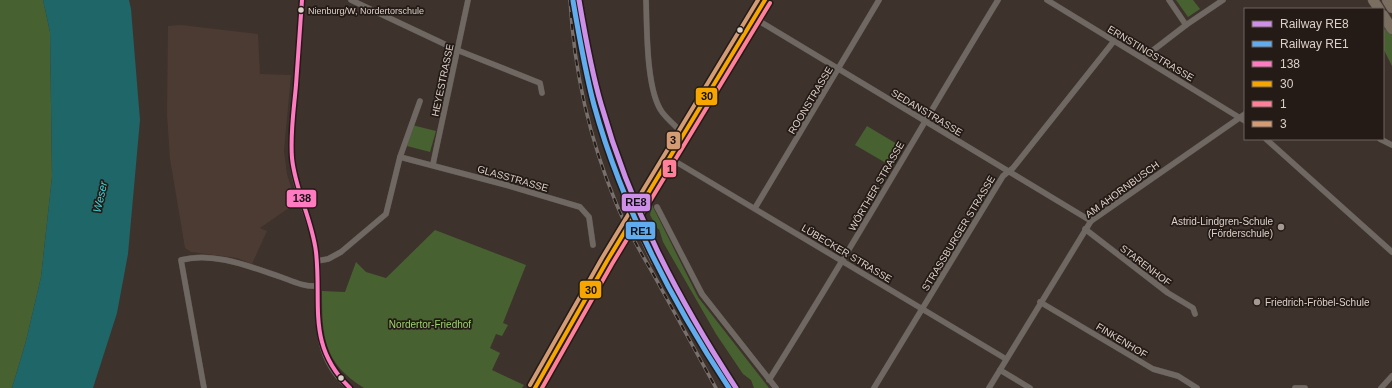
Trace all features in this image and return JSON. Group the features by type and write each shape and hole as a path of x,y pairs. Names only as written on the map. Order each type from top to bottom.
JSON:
{"highway":[{"path":"1386,0 1392,8"},
{"path":"1384,17 1392,29"}],"main road":[{"path":"644,201 765,0"},
{"path":"535,388 607,261"}],"street":[{"path":"302,0 293,118 292,159 313,238 317,261 318,324 322,349 336,376 350,388"},
{"path":"351,0 457,50 540,83 542,93"},
{"name":"HEYESTRASSE","path":"433,164 468,0"},
{"path":"646,0 649,61 653,88 662,112 684,135"},
{"name":"ROONSTRASSE","path":"755,208 879,0"},
{"name":"WÖRTHER STRASSE","path":"769,380 843,261 924,121 998,0"},
{"name":"ERNSTINGSTRASSE","path":"1047,0 1243,118"},
{"path":"1169,0 1186,25"},
{"path":"1143,58 1186,25 1223,0"},
{"name":"SEDANSTRASSE","path":"754,18 1091,221"},
{"name":"STRASSBURGER STRASSE","path":"874,388 1003,176 1009,172 1114,41"},
{"path":"317,261 328,259 340,252 386,214 400,157 420,101"},
{"name":"AM AHORNBUSCH","path":"989,388 1040,302 1091,221 1243,118"},
{"path":"1267,140 1392,252"},
{"path":"1382,140 1392,145"},
{"name":"GLASSTRASSE","path":"400,157 433,164 580,207 589,217 593,245"},
{"name":"LÜBECKER STRASSE","path":"678,163 843,261 922,310 1006,358"},
{"path":"657,207 702,294 776,388"},
{"name":"STARENHOF","path":"1085,229 1168,293 1194,308 1196,314"},
{"path":"204,388 181,260 192,257 237,262 304,285 317,286"},
{"name":"FINKENHOF","path":"1040,302 1148,366 1178,376 1196,388"},
{"path":"1000,370 1030,388"},
{"path":"1381,388 1392,376"},
{"path":"1295,388 1305,388"}],"shaded area":[{"path":"181,25 258,34 260,74 291,75 284,151 287,174 296,203 260,228 267,231 252,264 237,258 191,252 185,248 170,159 167,115 168,26"}],"green space":[{"path":"0,0 43,0 50,32 52,177 41,277 26,341 12,388 0,388"},
{"path":"1176,0 1193,0 1200,9 1188,17"},
{"path":"1392,24 1392,66 1384,50 1384,30"},
{"path":"412,125 436,131 430,152 407,146"},
{"path":"867,126 902,147 891,166 855,145"},
{"path":"652,205 698,297 769,388 754,388 751,380 743,374 716,334 663,242 659,229 650,215"},
{"name":"Nordertor-Friedhof","path":"435,230 526,265 503,323 508,325 502,336 496,334 490,348 500,353 492,370 524,385 522,388 364,388 340,369 333,358 324,335 322,291 345,292 356,262 366,272 386,278"}],"water":[{"name":"Weser","path":"43,0 129,0 131,9 140,120 128,254 117,313 93,388 12,388 26,341 41,277 52,177 50,32"}],"tunnel":[{"path":"607,261 645,201"}],"railway":[{"path":"570,0 575,52 584,103 606,178 620,213 716,388"},
{"path":"588,54 605,134 621,187 630,213 653,263"}],"rail line":[{"name":"RE8","path":"579,0 588,52 597,91 626,179 641,216 675,286 736,388"},
{"name":"RE1","path":"573,1 594,105 605,143 619,180 650,252 668,287 687,321 729,388"}],"transit line":[{"name":"138","path":"302,0 292,130 292,158 296,182 311,228 316,252 321,340 327,356 336,372 350,388"},
{"name":"3","path":"530,385 602,258 758,0"},
{"name":"30","path":"535,388 607,261 765,0"},
{"name":"1","path":"542,388 612,264 770,3"}],"place":[{"name":"Nienburg/W, Nordertorschule","path":"301,10"},
{"name":"Astrid-Lindgren-Schule (Förderschule)","path":"1281,227"},
{"name":"Friedrich-Fröbel-Schule","path":"1257,302"}]}
